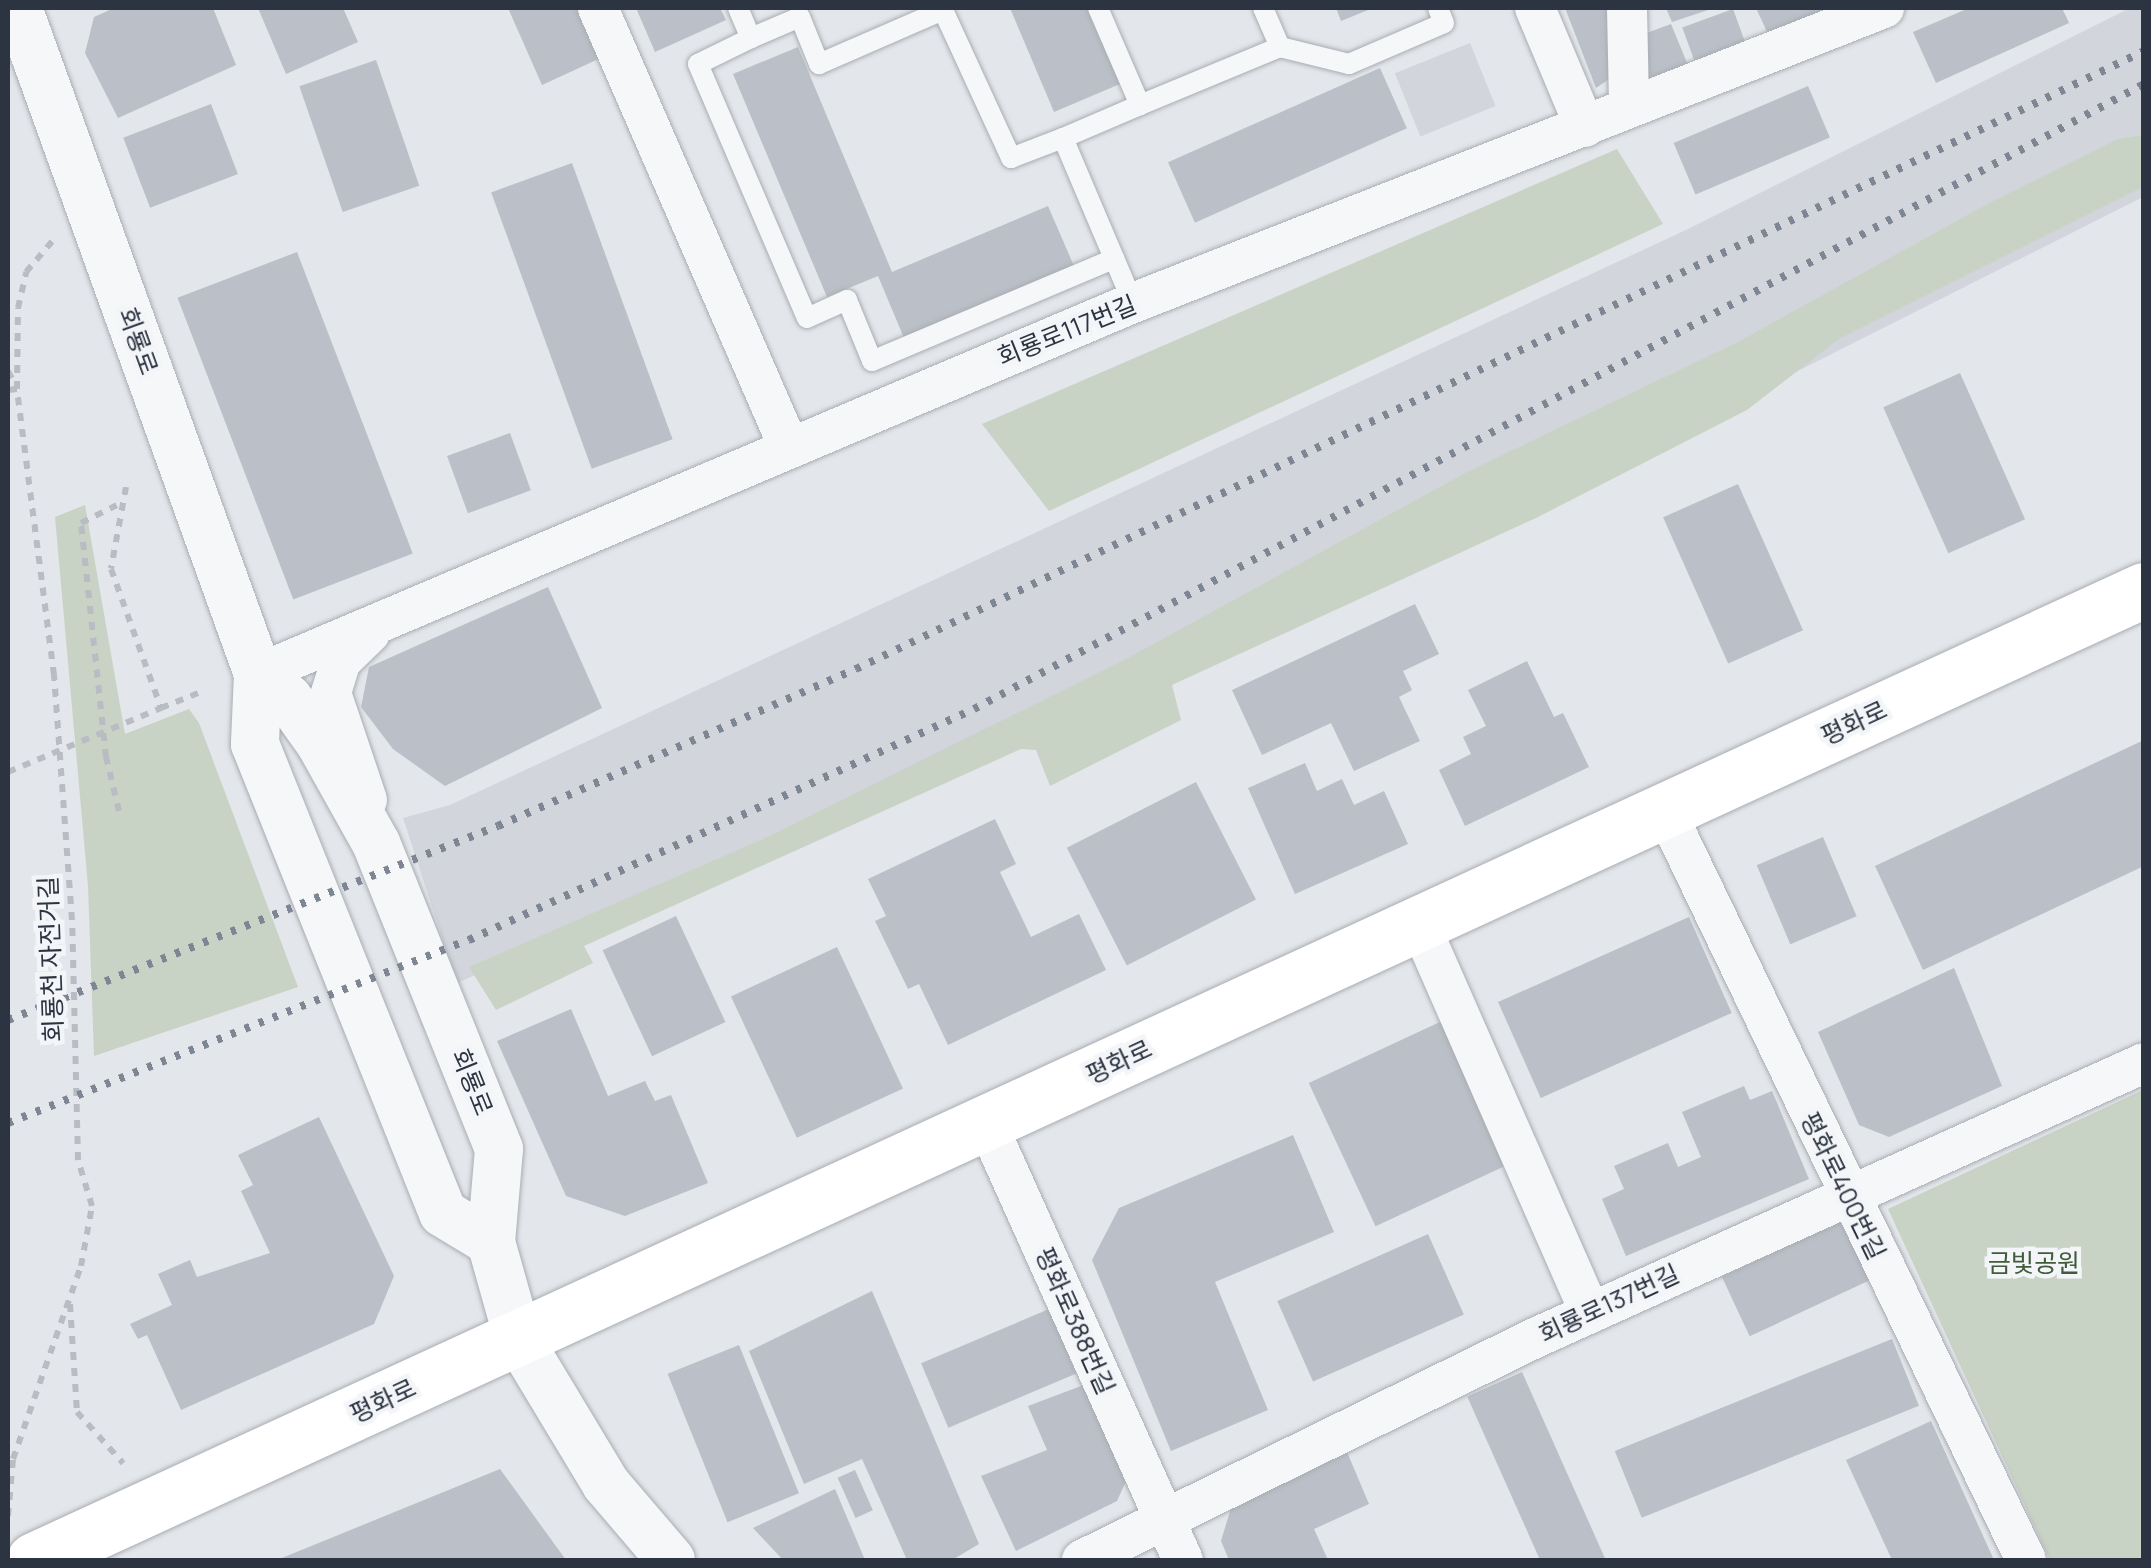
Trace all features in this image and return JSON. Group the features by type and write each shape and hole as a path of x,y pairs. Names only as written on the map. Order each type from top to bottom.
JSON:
{"main road":[{"name":"평화로","path":"34,1560 91,1547 518,1338 2144,590"}],"street":[{"name":"회룡로","path":"18,8 258,674 255,744 442,1213 491,1242"},
{"path":"598,8 788,446"},
{"path":"1535,8 1585,126"},
{"path":"1627,8 1628,108"},
{"name":"회룡로117번길","path":"258,674 377,627 788,446 1867,10"},
{"path":"376,843 331,693 341,661 377,627"},
{"name":"회룡로","path":"258,674 288,698 320,744 376,843 499,1149 491,1242 518,1338 606,1484 670,1560"},
{"name":"평화로400번길","path":"1665,810 1845,1193 2026,1560"},
{"path":"1419,923 1590,1313"},
{"name":"회룡로137번길","path":"1082,1560 1845,1193 2144,1063"},
{"name":"평화로388번길","path":"987,1124 1183,1560"}],"lane":[{"path":"738,8 751,38"},
{"path":"1098,8 1140,106"},
{"path":"1263,8 1280,47"},
{"path":"1114,259 872,361 848,300 808,318 698,64 800,18 820,64 943,10 1011,158 1280,47 1350,64 1444,23 1438,8"},
{"path":"1063,138 1133,304"}],"path":[{"name":"회룡천 자전거길","path":"8,1516 14,1459 70,1298 92,1206 78,1160 72,920 54,675 17,388 18,308 26,272 56,241"},
{"name":"회룡천 자전거길","path":"8,371 17,388"},
{"path":"8,390 17,388"},
{"path":"126,487 119,504 111,570 161,708"},
{"path":"119,504 80,523 106,757 119,812"},
{"path":"8,772 198,692"},
{"path":"70,1298 77,1412 122,1464"}],"shaded area":[{"path":"2130,8 2143,8 2143,197 1437,553 457,983 403,818 450,805 1686,230"},
{"path":"1470,43 1495,106 1420,136 1395,73"}],"green space":[{"path":"2143,135 2143,187 1839,339 1747,410 1536,518 1172,685 1181,720 1050,786 1036,750 1021,749 584,946 593,963 496,1010 469,967 763,839 1126,659 1469,471 1738,342 1991,202 2118,139"},
{"path":"1617,149 1663,224 1049,511 982,424"},
{"path":"85,505 125,734 189,709 199,723 298,987 94,1056 88,886 55,517"},
{"name":"금빛공원","path":"2143,1090 2143,1560 2050,1560 1888,1209"}],"building":[{"path":"114,8 213,8 236,65 118,118 85,53 94,17"},
{"path":"258,8 343,8 358,42 286,74"},
{"path":"508,8 583,8 605,56 542,85"},
{"path":"636,8 720,8 726,20 655,52"},
{"path":"1010,8 1087,8 1120,84 1054,112"},
{"path":"1336,8 1373,8 1341,21"},
{"path":"1565,8 1618,8 1621,71 1596,88"},
{"path":"1666,8 1714,8 1672,22"},
{"path":"1756,8 1819,8 1827,27 1775,49"},
{"path":"1969,8 2062,8 2069,23 1936,83 1913,32"},
{"path":"1733,9 1748,50 1697,69 1682,27"},
{"path":"1671,24 1692,75 1647,94 1644,34"},
{"path":"798,47 892,272 1048,206 1074,266 904,338 878,276 827,297 733,74"},
{"path":"376,60 419,186 343,212 299,86"},
{"path":"1380,68 1407,128 1195,223 1168,162"},
{"path":"1808,86 1830,138 1695,195 1674,143"},
{"path":"211,104 238,174 150,208 123,138"},
{"path":"572,163 673,439 592,469 491,192"},
{"path":"297,252 413,554 293,599 178,298"},
{"path":"1960,373 2025,519 1948,553 1883,407"},
{"path":"510,433 531,490 468,513 447,456"},
{"path":"1738,484 1803,630 1728,664 1663,517"},
{"path":"548,587 602,708 445,786 393,749 361,707 369,667"},
{"path":"1415,604 1439,654 1403,671 1412,690 1399,697 1420,741 1354,771 1331,723 1262,755 1232,690"},
{"path":"1527,661 1554,717 1563,713 1589,767 1465,826 1439,770 1471,754 1463,737 1486,726 1468,690"},
{"path":"2144,740 2144,866 1923,970 1875,866"},
{"path":"1305,763 1317,791 1342,779 1354,805 1384,791 1408,844 1295,894 1248,788"},
{"path":"1196,782 1256,900 1127,965 1067,848"},
{"path":"995,819 1016,864 1000,872 1031,937 1079,914 1106,970 948,1045 919,984 908,989 875,921 886,916 868,879"},
{"path":"1823,837 1857,916 1790,944 1757,865"},
{"path":"676,916 725,1022 652,1056 603,950"},
{"path":"1689,917 1732,1013 1541,1098 1498,1002"},
{"path":"837,947 903,1088 797,1138 731,996"},
{"path":"1954,968 2002,1086 1889,1137 1859,1125 1818,1032"},
{"path":"571,1009 608,1096 645,1081 655,1101 671,1095 708,1183 625,1216 566,1196 497,1041"},
{"path":"1442,1021 1509,1164 1376,1226 1309,1083"},
{"path":"1744,1086 1750,1100 1772,1091 1809,1179 1626,1256 1602,1199 1624,1189 1614,1166 1668,1143 1678,1167 1701,1157 1682,1112"},
{"path":"319,1117 394,1276 374,1324 181,1410 147,1335 138,1339 130,1324 172,1305 158,1274 190,1260 197,1277 270,1253 241,1191 253,1185 238,1155"},
{"path":"1293,1135 1334,1232 1215,1282 1268,1410 1171,1451 1092,1260 1119,1208"},
{"path":"1845,1219 1873,1279 1750,1336 1722,1276"},
{"path":"1428,1234 1464,1314 1313,1382 1277,1301"},
{"path":"872,1291 979,1544 952,1560 907,1560 862,1459 804,1484 749,1351"},
{"path":"1049,1309 1076,1373 948,1428 921,1363"},
{"path":"1892,1339 1919,1406 1642,1518 1615,1451"},
{"path":"739,1345 799,1493 728,1522 668,1374"},
{"path":"1522,1372 1606,1560 1540,1560 1467,1396"},
{"path":"1089,1383 1133,1466 1117,1501 1016,1551 981,1476 1047,1450 1028,1406"},
{"path":"1931,1421 1994,1560 1892,1560 1846,1460"},
{"path":"1347,1452 1369,1504 1314,1529 1328,1560 1229,1560 1221,1541 1231,1508"},
{"path":"500,1469 566,1560 277,1560"},
{"path":"855,1470 873,1510 856,1518 838,1478"},
{"path":"835,1489 865,1560 783,1560 753,1528"}],"railway":[{"path":"8,1020 498,826 856,669 2144,51"},
{"path":"8,1123 469,940 974,709 2144,84"}]}
